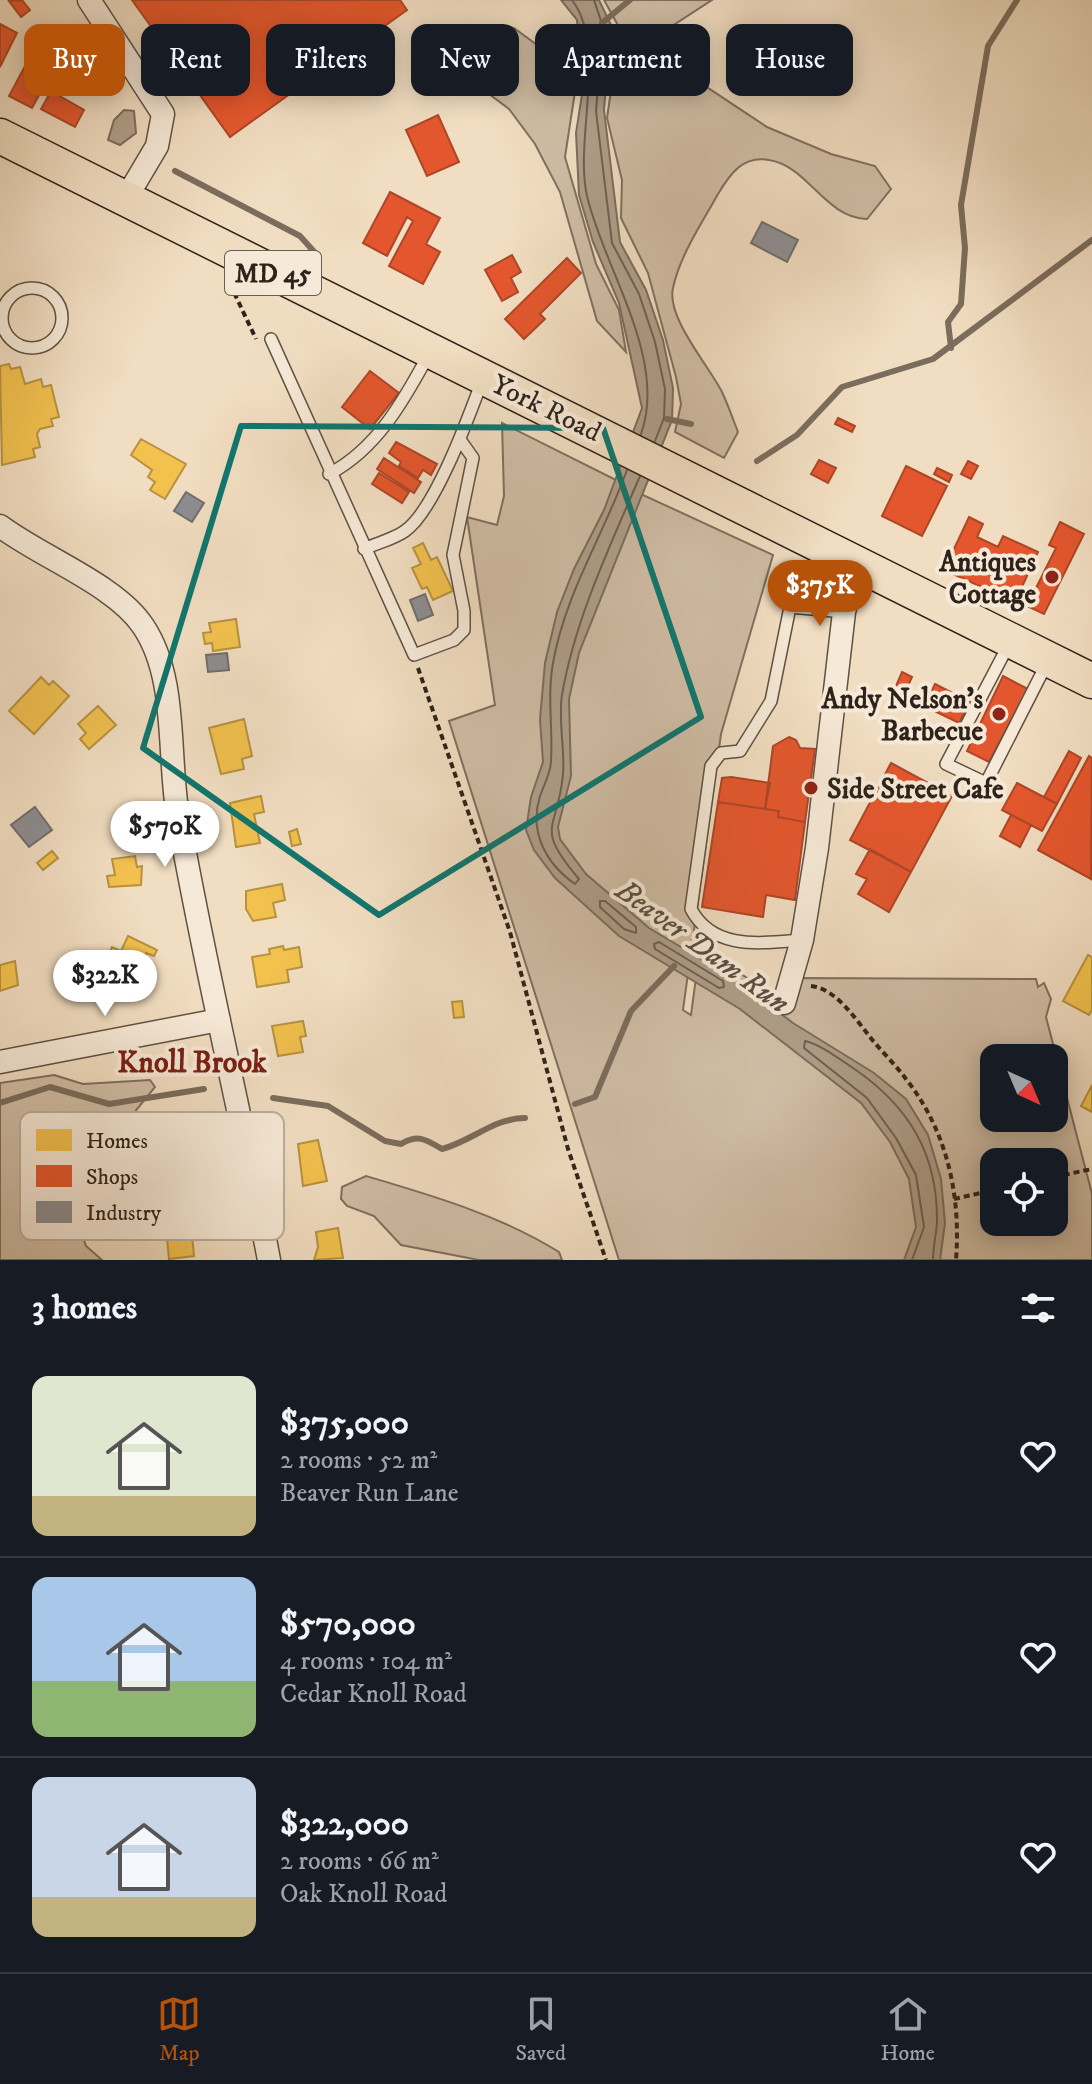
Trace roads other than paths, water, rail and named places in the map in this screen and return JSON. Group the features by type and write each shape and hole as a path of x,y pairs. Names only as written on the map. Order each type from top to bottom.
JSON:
{"main road":[{"name":"York Road","path":"0,136 1092,681"}],"street":[{"path":"89,0 163,114 157,146 125,200"},
{"path":"0,526 127,607 154,643 162,671 177,805 238,1112"},
{"path":"788,993 802,940 834,723 844,612 849,591 863,565"},
{"path":"0,1062 219,1020"},
{"path":"265,1240 269,1260"}],"lane":[{"path":"22,290 41,290 57,302 62,320 54,338 37,348 28,348 10,339 1,322 6,303 22,290"},
{"path":"271,339 329,474 414,655 454,640 464,630 464,611 453,555 473,458 461,441"},
{"path":"329,474 352,462 372,442 405,400 431,350"},
{"path":"364,549 409,527 461,441 483,376"},
{"path":"802,940 731,941 695,916 691,909 711,766 721,753 740,751 771,701 790,607 844,612"},
{"path":"1011,640 946,764 986,783 1049,659"}],"water":[{"name":"Beaver Dam Run","path":"561,0 599,0 611,24 577,24"},
{"name":"Beaver Dam Run","path":"582,96 605,96 604,110 620,242 646,290 663,340 673,388 672,420 579,653 569,699 571,776 558,827 560,839 586,874 649,928 738,981 793,1023 874,1073 906,1099 928,1135 941,1179 945,1223 940,1260 904,1260 916,1227 909,1179 890,1142 861,1103 740,1009 619,936 555,878 534,850 526,830 531,797 543,762 540,719 545,663 557,612 574,569 604,510 642,408 619,303 593,242 579,195 576,133"},
{"path":"124,110 134,111 136,133 120,145 108,140 114,120"}],"waterway":[{"path":"602,23 630,0"},
{"path":"951,348 948,322 961,304 965,248 961,205 988,46 1017,0"},
{"path":"175,171 300,236 318,256"},
{"path":"757,461 797,435 842,387 933,359 1092,240"},
{"path":"667,419 691,424"},
{"path":"575,1104 595,1097 631,1011 674,966"},
{"path":"0,1103 50,1087 109,1104 204,1089"},
{"path":"273,1098 328,1106 385,1141 401,1144 422,1139 442,1149 503,1122 525,1118"}],"place":[{"name":"Antiques Cottage","path":"1052,577"},
{"name":"Andy Nelson's Barbecue","path":"999,714"},
{"name":"Side Street Cafe","path":"811,788"}],"district":[{"name":"Knoll Brook","path":"192,1062"}]}
